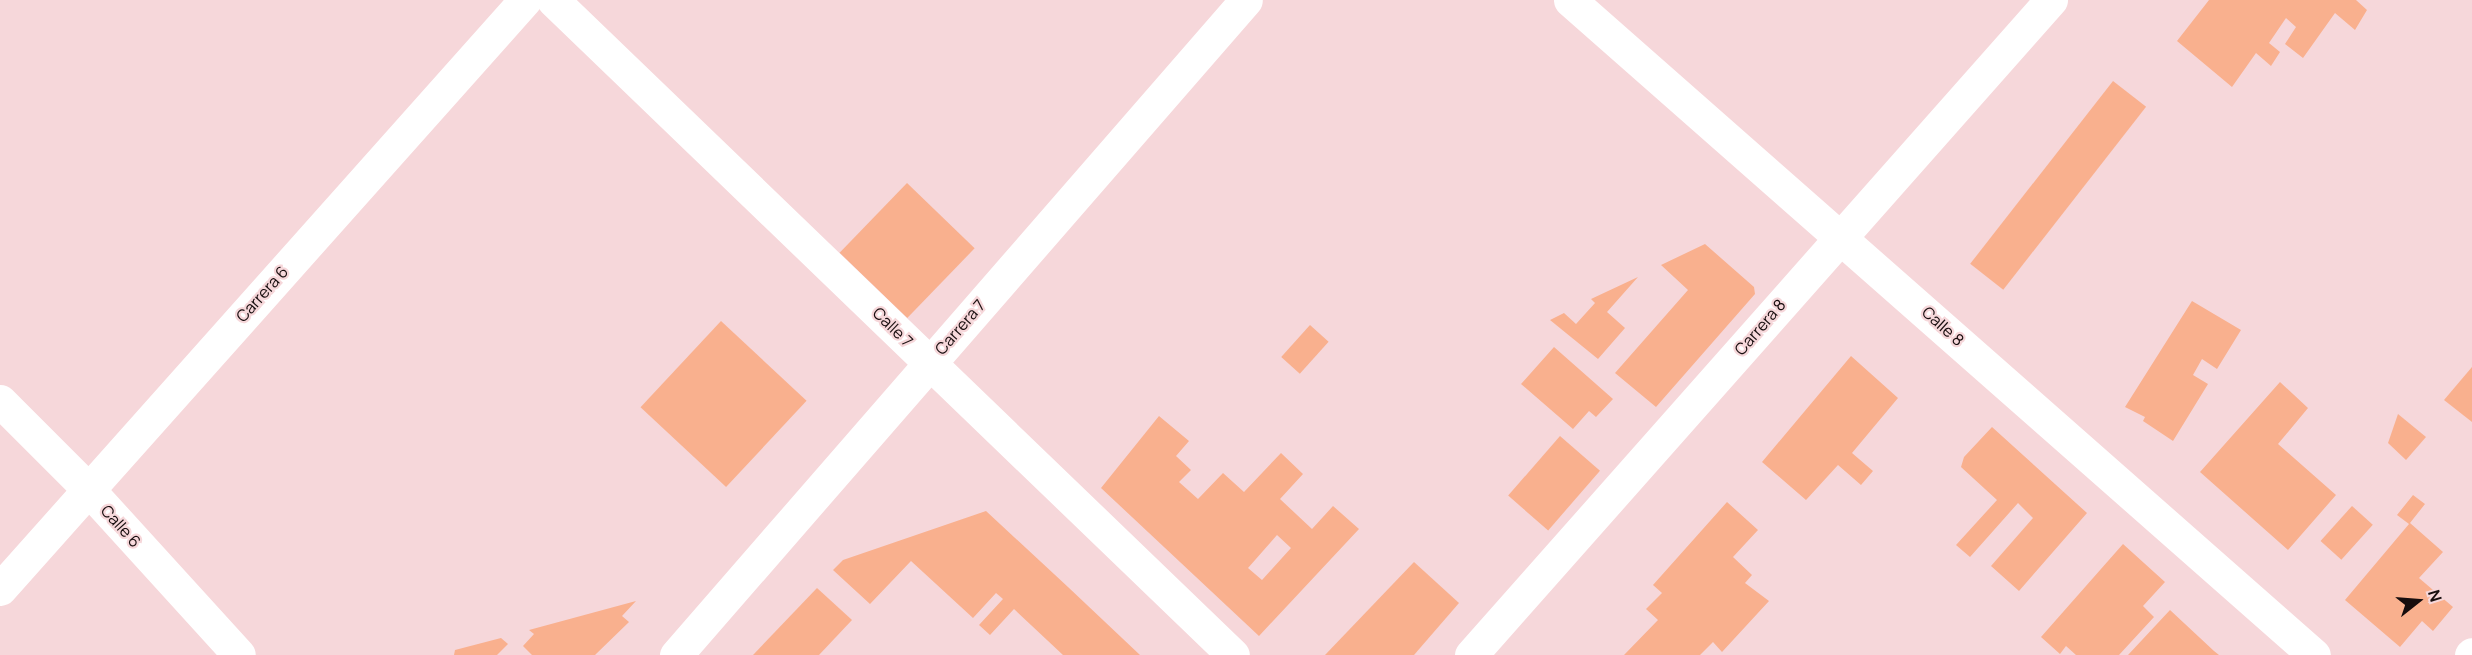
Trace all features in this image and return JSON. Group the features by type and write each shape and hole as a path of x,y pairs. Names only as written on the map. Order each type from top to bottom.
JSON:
{"street":[{"name":"Carrera 6","path":"0,589 525,0"},
{"name":"Calle 7","path":"553,0 1233,655"},
{"name":"Carrera 7","path":"676,655 1246,0"},
{"name":"Calle 8","path":"1570,0 1841,235 2314,655"},
{"name":"Carrera 8","path":"1471,655 2051,0"},
{"name":"Calle 6","path":"0,401 88,489 239,655"}],"building":[{"path":"2209,0 2356,0 2367,10 2355,30 2335,13 2303,58 2285,44 2296,27 2286,18 2269,43 2280,52 2271,66 2256,53 2232,87 2177,41"},
{"path":"2113,81 2146,107 2003,290 1970,264"},
{"path":"907,183 975,248 907,318 840,253"},
{"path":"1705,244 1754,287 1755,294 1656,407 1615,373 1688,290 1661,265"},
{"path":"1638,277 1607,312 1625,328 1598,359 1550,320 1564,313 1576,324 1595,303 1591,299"},
{"path":"2192,301 2241,330 2217,369 2202,359 2193,375 2208,384 2173,441 2143,421 2145,417 2125,407"},
{"path":"721,321 807,401 726,487 641,407"},
{"path":"1310,325 1329,342 1300,374 1281,357"},
{"path":"1554,347 1613,399 1596,417 1589,411 1573,429 1521,384"},
{"path":"1851,356 1898,398 1852,453 1873,471 1861,485 1838,465 1806,500 1762,462"},
{"path":"2472,367 2472,422 2444,400"},
{"path":"2280,382 2308,408 2278,444 2336,495 2288,550 2200,472"},
{"path":"2398,414 2426,437 2406,460 2388,443"},
{"path":"1159,416 1189,441 1176,456 1191,470 1179,482 1198,499 1223,473 1244,492 1281,453 1303,474 1280,499 1312,529 1333,506 1359,529 1259,636 1101,488","holes":["1277,535 1291,548 1262,580 1248,568"]},
{"path":"1992,427 2087,513 2019,591 1991,566 2033,518 2018,503 1970,557 1956,545 1997,500 1961,467 1964,457"},
{"path":"1560,436 1600,471 1548,530 1508,496"},
{"path":"2413,495 2425,504 2410,523 2443,552 2419,578 2453,607 2433,631 2422,621 2400,647 2345,600 2409,524 2397,515"},
{"path":"1727,502 1758,530 1733,557 1752,575 1745,583 1769,601 1722,652 1713,642 1700,655 1624,655 1658,620 1646,609 1662,593 1653,585"},
{"path":"2352,506 2373,525 2341,560 2321,541"},
{"path":"986,511 1140,655 1063,655 1014,609 990,635 979,625 1003,599 996,593 973,618 911,561 870,604 833,570 843,560"},
{"path":"2123,544 2165,582 2143,606 2154,617 2119,655 2076,655 2066,646 2060,654 2041,637"},
{"path":"1414,562 1459,603 1414,655 1325,655"},
{"path":"817,588 852,620 819,655 753,655"},
{"path":"636,601 622,616 629,622 595,655 532,655 523,646 534,634 529,630"},
{"path":"2170,610 2214,651 2219,655 2128,655"},
{"path":"501,638 508,644 497,655 454,655 455,650"}]}
